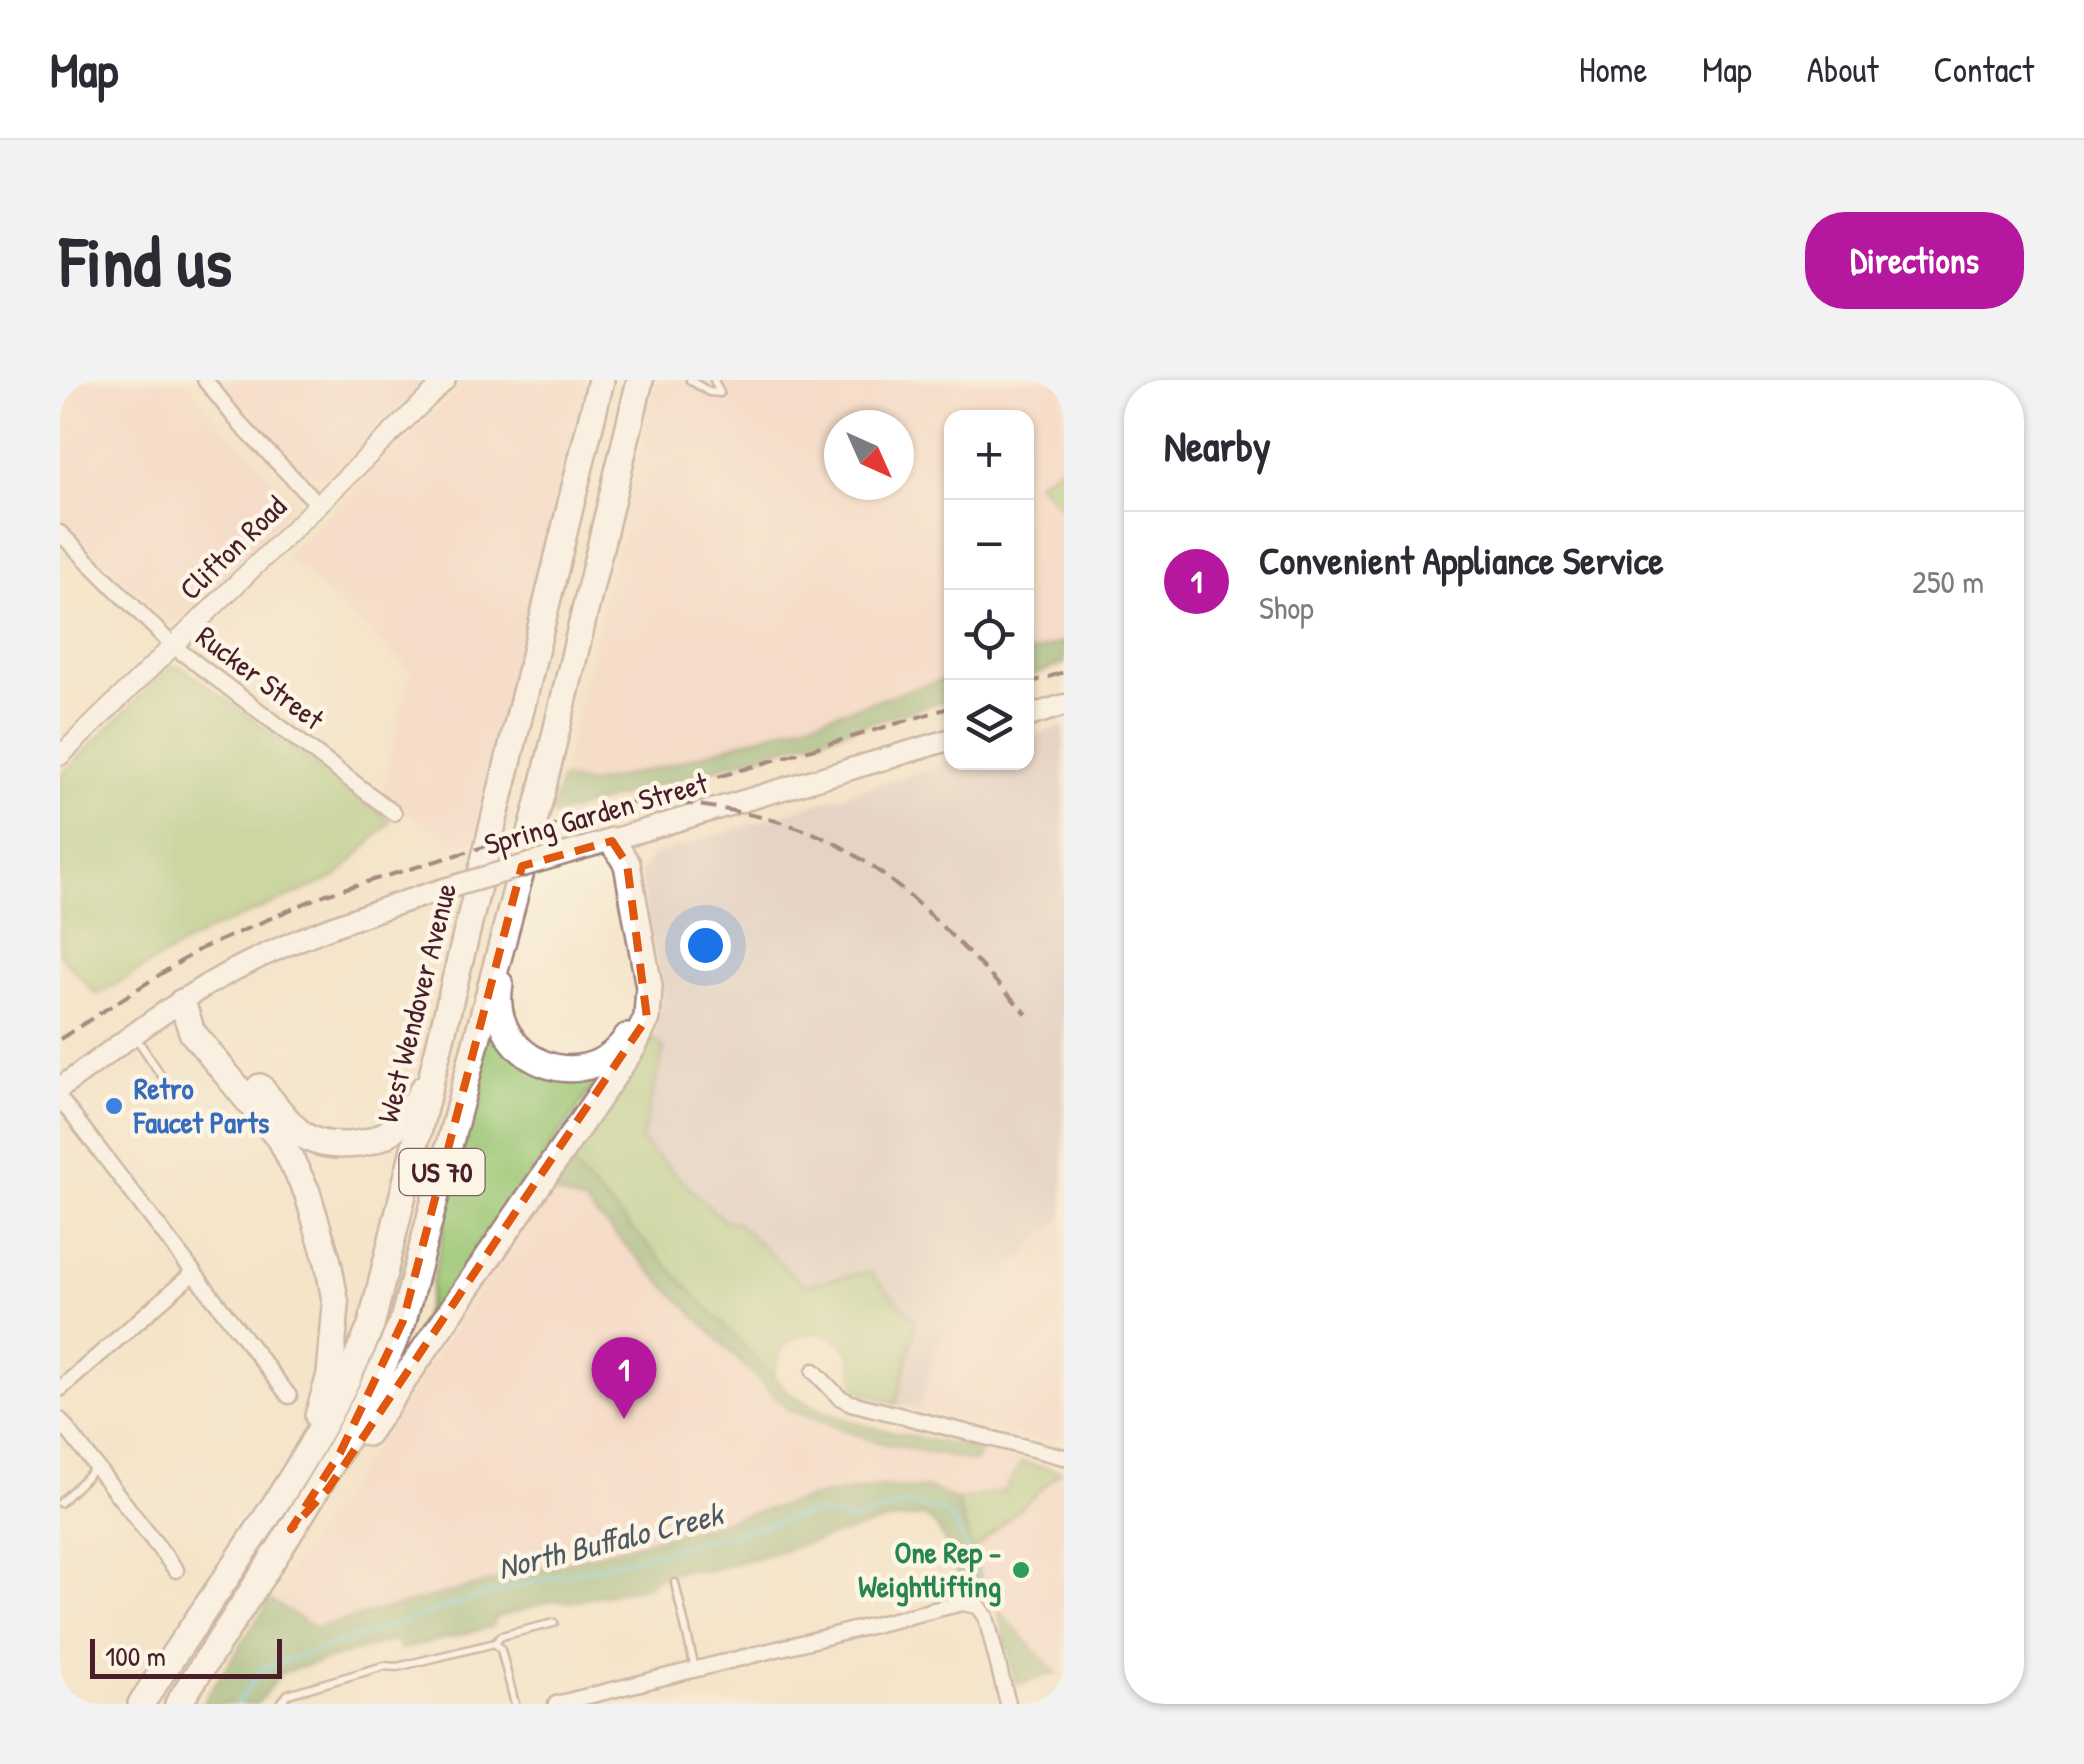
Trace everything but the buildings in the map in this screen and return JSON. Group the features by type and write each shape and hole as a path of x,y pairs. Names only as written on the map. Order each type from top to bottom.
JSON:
{"highway":[{"name":"West Wendover Avenue","path":"141,1704 308,1451 346,1387 371,1326 601,380"},
{"name":"US 70","path":"178,1704 340,1453 377,1384 404,1320 540,794 640,380"},
{"path":"540,794 498,1002 512,1041 527,1056 546,1065 570,1069 594,1064 624,1042 635,1016 636,986 612,868 612,841"},
{"path":"292,1529 328,1489 634,1048 647,1018 649,986 627,864 612,841"},
{"path":"182,1002 201,1016 304,1136 330,1144 357,1144 388,1133 410,1110 434,1072"},
{"path":"182,1002 192,1032 264,1116 297,1167 328,1262 336,1305 334,1343 330,1374 308,1451"}],"main road":[{"path":"1034,714 1064,705"},
{"name":"Spring Garden Street","path":"60,1088 182,1002 281,947 346,920 944,742"}],"street":[{"path":"205,380 241,425 318,504"},
{"name":"Clifton Road","path":"60,756 446,380"},
{"name":"Rucker Street","path":"60,533 172,645 394,813"},
{"path":"60,1100 289,1396"},
{"path":"60,1389 192,1274"},
{"path":"814,1372 839,1397 851,1403 1064,1457"},
{"path":"60,1420 176,1570"},
{"path":"556,1704 610,1697 695,1669 962,1603 978,1606 986,1617 1008,1704"}],"lane":[{"path":"690,380 709,392 720,393 714,380"},
{"path":"134,1035 161,1075"},
{"path":"60,1504 96,1467"},
{"path":"675,1583 695,1669"},
{"path":"280,1704 288,1694 384,1666 495,1644 501,1636 554,1623"},
{"path":"495,1644 501,1650 515,1704"}],"highlighted area":[{"path":"612,841 627,864 647,1018 328,1489 291,1529 340,1453 403,1321 522,866"}],"shaded area":[{"path":"60,380 186,380 211,414 292,497 292,509 180,621 169,621 60,519"},
{"path":"221,380 429,380 327,476 311,476"},
{"path":"468,380 589,380 474,840 455,846 382,791 411,670 286,556"},
{"path":"657,380 1064,380 1064,464 1037,482 1064,510 1064,642 1034,652 1034,410 944,410 944,679 661,767 589,784 561,779"},
{"path":"1064,726 1064,1216 936,1346 920,1411 896,1404 915,1330 914,1318 803,1286 736,1221 725,1222 641,1141 664,1048 653,1039 662,996 641,871 653,855 944,763 944,770 1034,770 1034,736"},
{"path":"548,1191 585,1204 788,1410 975,1462 980,1450 1022,1462 1004,1491 957,1501 931,1489 881,1487 822,1495 314,1628 270,1600"},
{"path":"1064,1216 1064,1432 1053,1441 1045,1441 920,1411 936,1346"},
{"path":"1061,1471 1064,1682 998,1610 984,1590 971,1553"}],"green space":[{"path":"1064,464 1064,510 1036,482"},
{"path":"1064,642 1064,664 1034,675 1034,652"},
{"path":"171,666 183,668 391,821 337,877 210,930 97,995 60,955 60,776"},
{"path":"944,679 944,701 550,817 561,779 589,784 661,767"},
{"path":"492,1007 515,1056 610,1062 410,1351 428,1302"},
{"path":"653,1039 664,1048 641,1141 725,1222 735,1221 803,1285 869,1272 914,1318 915,1330 896,1404 858,1390 848,1351 833,1337 823,1334 803,1334 786,1344 773,1377 568,1162"},
{"path":"568,1162 787,1391 808,1404 855,1422 980,1450 975,1462 877,1442 788,1410 585,1204 548,1191"},
{"path":"1022,1462 1061,1471 971,1553 957,1501 1004,1491"},
{"path":"881,1487 931,1489 957,1501 984,1590 963,1593 945,1540 924,1516 883,1522 708,1571 682,1570 658,1577 647,1586 570,1602 554,1600 495,1618 491,1627 400,1650 395,1640 281,1673 257,1704 202,1704 270,1600 315,1628 822,1495"},
{"path":"998,1610 1056,1673 1016,1685"}],"waterway":[{"name":"North Buffalo Creek","path":"236,1704 263,1668 485,1595 817,1512 853,1521 907,1504 942,1510 956,1524 977,1576"}],"railway":[{"path":"1034,681 1064,672"},
{"path":"60,1039 198,950 326,894 944,709"},
{"path":"655,801 750,814 799,828 840,846 916,902 1027,1014"}],"place":[{"name":"Retro Faucet Parts","path":"114,1106"},
{"name":"Convenient Appliance Service","path":"624,1419"},
{"name":"One Rep - Weightlifting","path":"1021,1570"}]}
